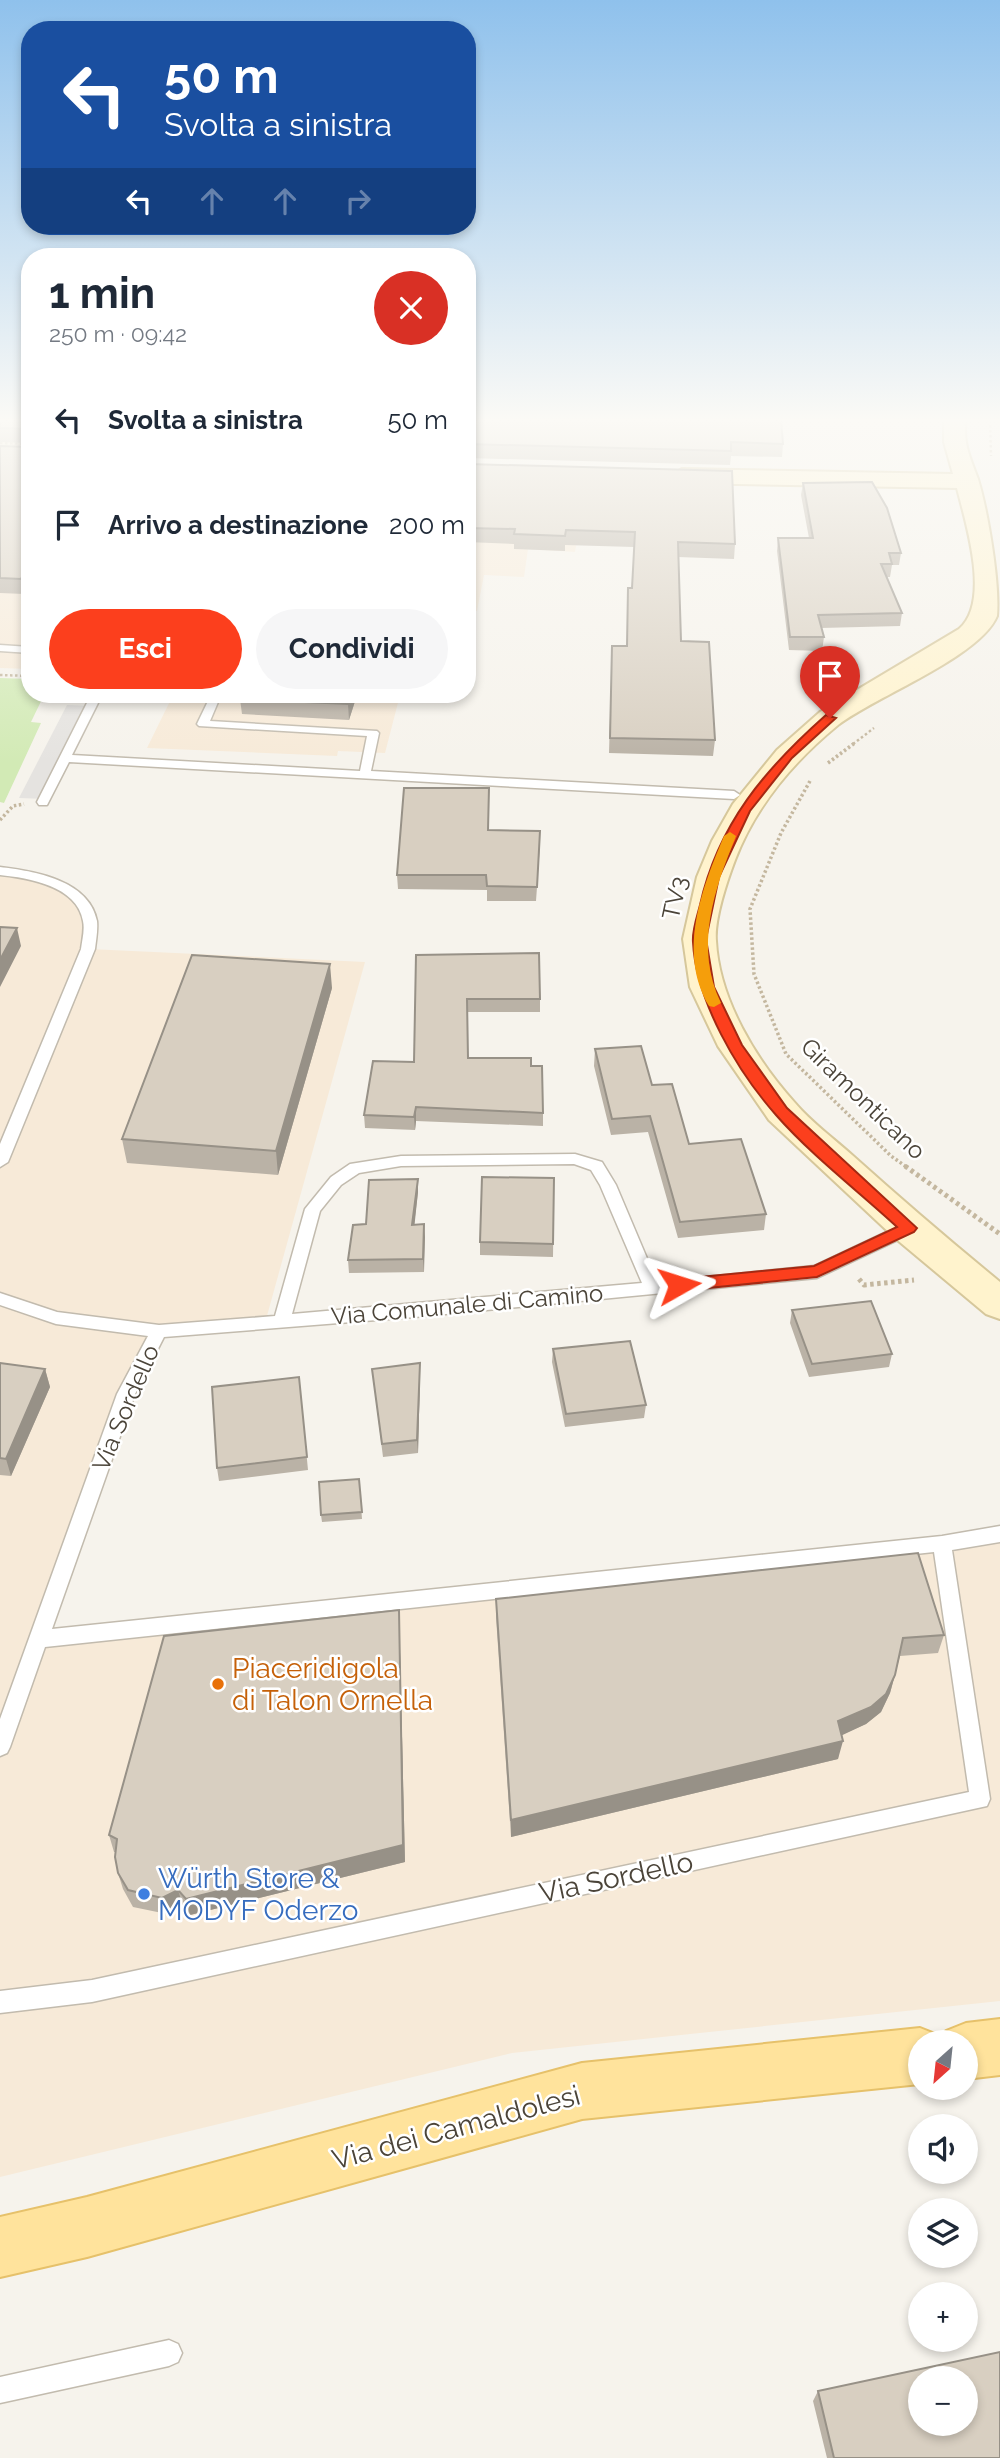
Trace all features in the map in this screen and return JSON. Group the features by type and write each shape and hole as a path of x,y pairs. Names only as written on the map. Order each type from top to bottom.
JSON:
{"main road":[{"path":"978,2050 1000,2047"},
{"name":"Via dei Camaldolesi","path":"0,2247 87,2227 582,2091 908,2057"}],"street":[{"path":"978,535 989,588 985,613 977,627 938,657 830,718 787,755 744,810 727,841 713,877 699,939 707,987 718,1011 735,1046 782,1112 909,1228 1000,1304"}],"lane":[{"path":"0,648 21,649"},
{"path":"43,802 92,703"},
{"path":"212,703 203,724 373,733 365,772"},
{"path":"64,758 365,772 734,795"},
{"path":"0,871 23,874 70,889 90,919 88,949 0,1162"},
{"path":"282,1322 313,1209 336,1181 355,1168 401,1161 575,1158 597,1166 608,1185 652,1288"},
{"name":"Via Comunale di Camino","path":"159,1331 817,1272 909,1228"},
{"name":"Via Sordello","path":"0,1299 56,1318 159,1331 126,1394 0,1747"},
{"path":"38,1639 942,1544 1000,1534"},
{"name":"Via Sordello","path":"0,2002 92,1991 980,1798 942,1544"},
{"path":"0,2390 169,2353"}],"path":[{"path":"0,675 21,676"},
{"path":"823,768 885,721"},
{"name":"Giramonticano","path":"813,776 781,833 750,909 754,975 758,986 786,1054 891,1156 1000,1234"},
{"path":"844,1259 864,1285 904,1279 924,1281"}],"shaded area":[{"path":"0,535 21,535 21,669 0,668"},
{"path":"476,535 578,535 575,552 528,549 524,577 484,575 477,611"},
{"path":"169,703 398,703 385,753 338,751 337,756 147,748"},
{"path":"67,705 93,706 46,799 19,798"},
{"path":"0,871 70,889 90,919 89,949 365,962 265,1323 159,1331 39,1639 1000,1534 1000,2001 512,2053 0,2177"}],"green space":[{"path":"0,678 21,679 21,703 40,703 31,722 41,723 4,803 0,802"}],"building":[{"path":"0,535 21,535 21,579 0,578"},
{"path":"635,535 735,535 735,544 678,542 681,641 709,642 715,740 610,738 612,646 627,646 628,588 632,588"},
{"path":"812,535 895,535 901,553 889,553 892,564 881,564 902,613 818,615 824,637 790,637 778,538 813,538"},
{"path":"404,788 489,788 488,830 540,831 537,887 487,886 486,875 397,875"},
{"path":"0,927 17,928 0,960"},
{"path":"539,953 540,999 467,999 468,1058 531,1058 531,1066 542,1066 543,1113 416,1107 414,1117 364,1115 373,1061 414,1062 416,955"},
{"path":"192,955 330,964 276,1151 122,1139"},
{"path":"641,1046 652,1085 672,1084 689,1144 741,1139 766,1214 680,1222 650,1116 612,1119 595,1049"},
{"path":"482,1177 554,1178 553,1244 480,1242"},
{"path":"418,1179 412,1225 424,1224 423,1259 348,1260 353,1225 366,1224 369,1180"},
{"path":"871,1301 892,1354 812,1364 792,1310"},
{"path":"630,1341 646,1405 566,1414 553,1349"},
{"path":"0,1363 45,1369 6,1459 0,1458"},
{"path":"420,1363 417,1440 382,1444 372,1369"},
{"path":"299,1377 307,1457 217,1468 212,1387"},
{"path":"359,1479 362,1512 321,1515 319,1482"},
{"path":"918,1553 944,1635 903,1638 895,1675 886,1694 871,1707 838,1721 843,1741 511,1820 496,1599"},
{"path":"399,1610 403,1845 186,1899 178,1890 162,1898 128,1890 118,1873 115,1857 117,1839 109,1835 164,1636"},
{"path":"1000,2352 1000,2458 834,2458 818,2391 908,2372 908,2436 978,2436 978,2366 935,2366"}],"slow traffic":[{"path":"714,1003 707,987 699,939 713,877 730,836"}],"place":[{"name":"Piaceridigola di Talon Ornella","path":"218,1684"},
{"name":"Würth Store & MODYF Oderzo","path":"144,1894"}],"route":[{"path":"679,1285 817,1272 909,1228 782,1112 735,1046 707,987 699,939 713,877 727,841 744,810 787,755 830,718"}]}
